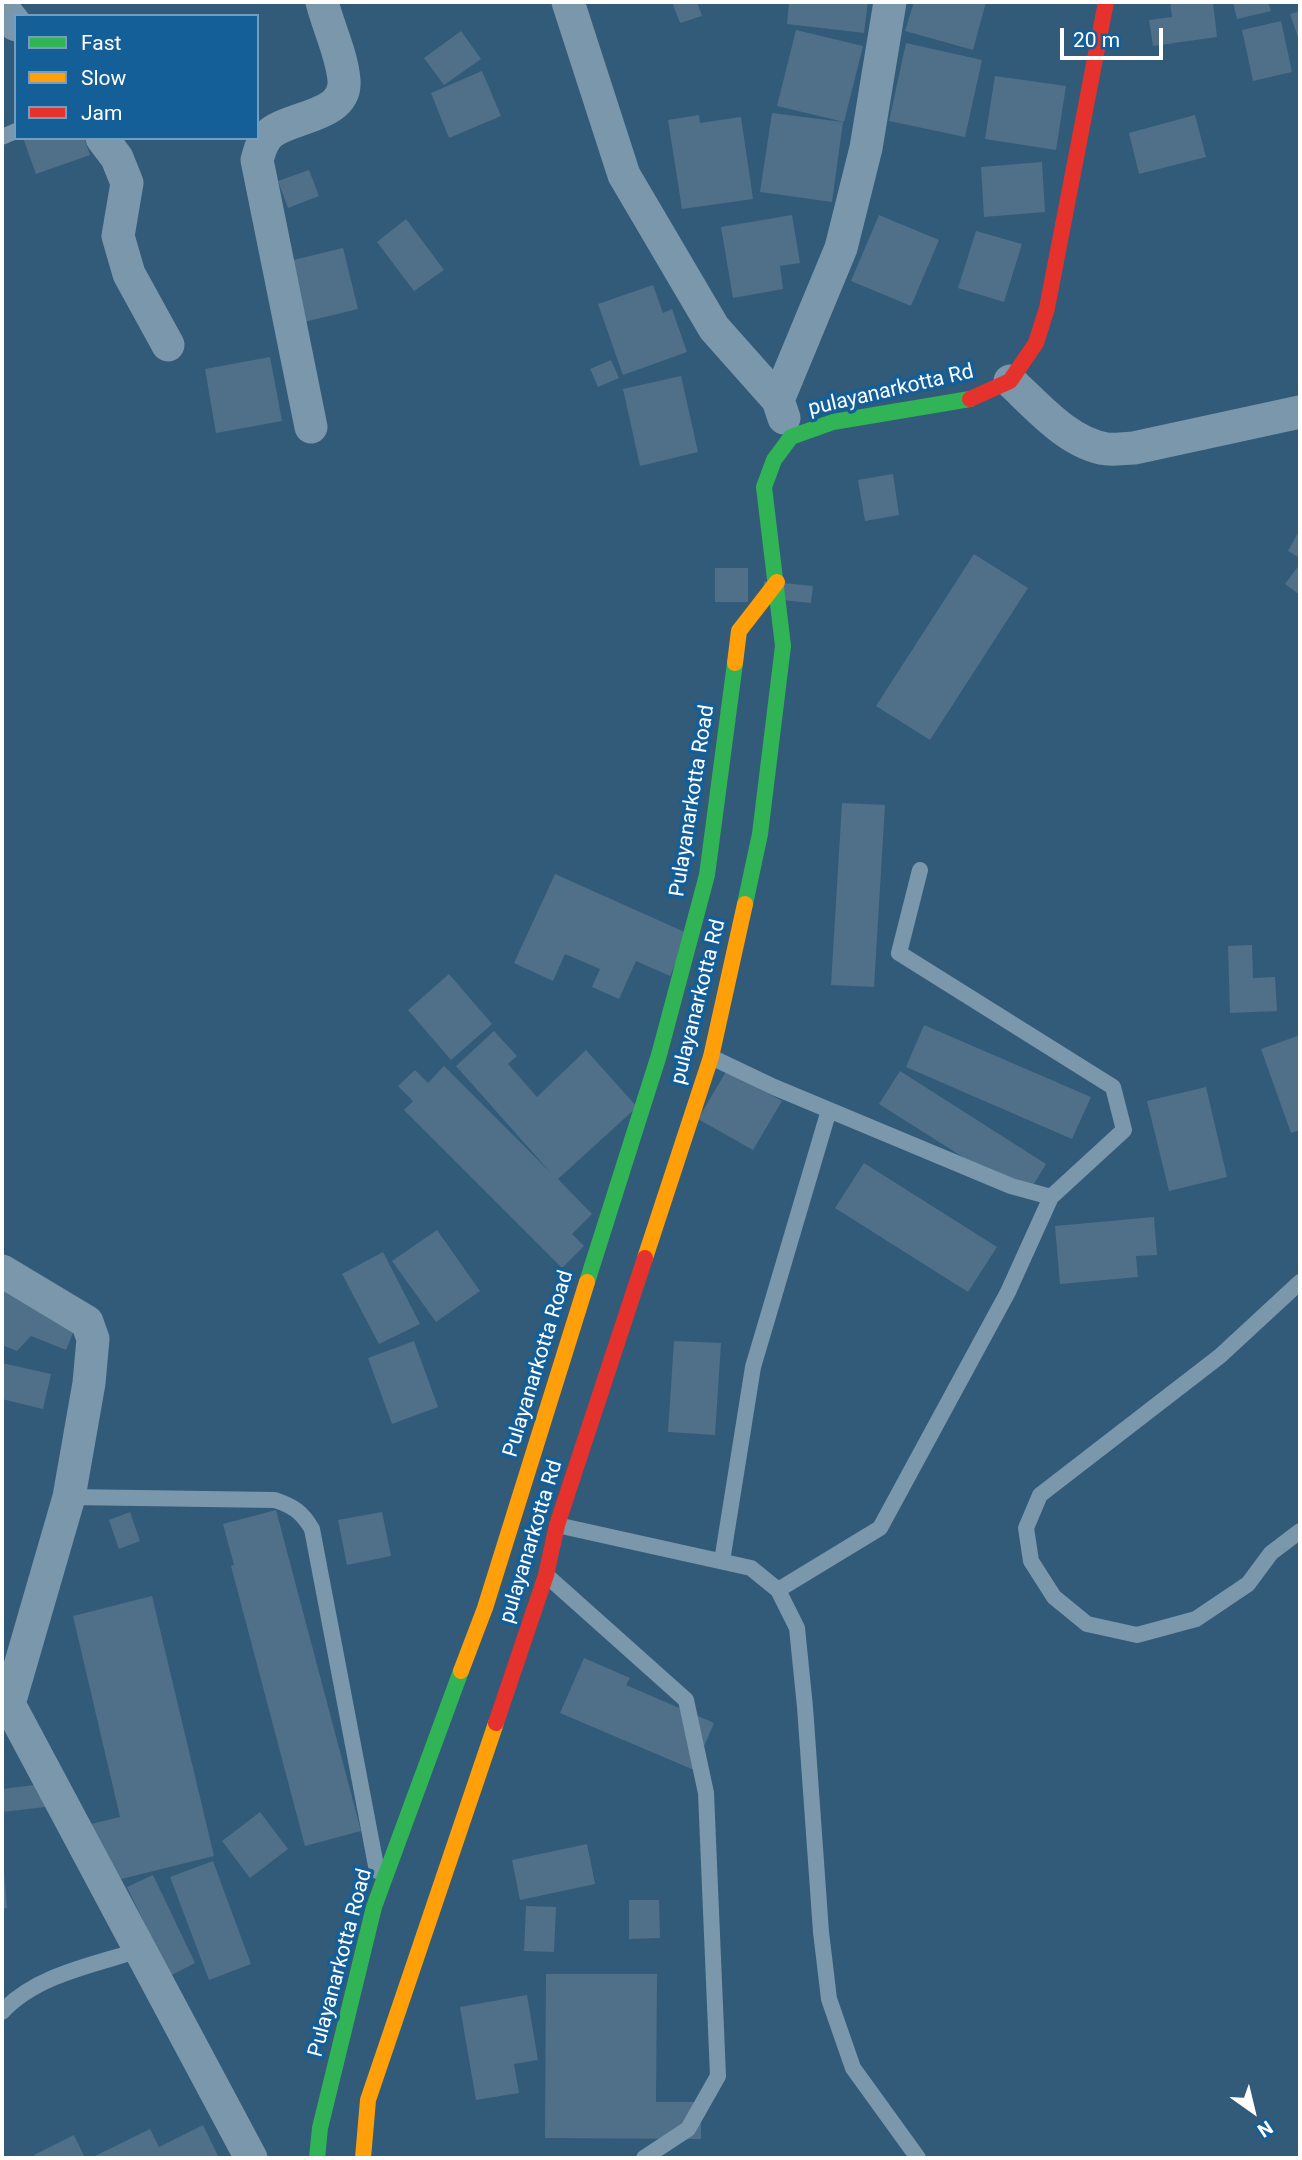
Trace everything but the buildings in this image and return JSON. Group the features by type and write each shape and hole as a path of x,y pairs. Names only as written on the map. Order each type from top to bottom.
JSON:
{"street":[{"path":"311,427 257,160 261,144 271,132 336,104 344,91 344,77 322,2"},
{"path":"568,2 624,175 714,328 778,400 791,437"},
{"path":"778,400 841,248 866,148 890,2"},
{"path":"1105,2 1048,308 1036,343 1010,381 1066,431 1089,444 1108,449 1134,447 1300,412"},
{"path":"2,7 14,22"},
{"path":"104,140 117,158 127,183 118,236 129,274 168,345"},
{"name":"pulayanarkotta Rd","path":"363,2158 368,2100 546,1575 557,1525 711,1057 760,834 783,646 764,487 774,460 791,437 833,422 968,400 1010,381"},
{"name":"Pulayanarkotta Road","path":"317,2158 320,2128 373,1907 485,1608 659,1055 707,876 739,631 777,582"},
{"path":"2,1271 87,1322 93,1339 89,1383 69,1497 5,1700 251,2158"}],"lane":[{"path":"778,1590 880,1528 1008,1292 1051,1197 1124,1130 1113,1087 899,953 920,870"},
{"path":"711,1057 774,1087 1011,1186 1051,1197"},
{"path":"722,1561 753,1367 828,1110"},
{"path":"1300,1282 1220,1356 1040,1495 1026,1528 1031,1561 1054,1597 1087,1624 1137,1635 1196,1619 1248,1584 1271,1553 1300,1531"},
{"path":"69,1497 275,1500 289,1504 303,1514 312,1529 381,1888"},
{"path":"557,1525 751,1568 778,1590 797,1628 821,1932 829,1999 853,2067 918,2158"},
{"path":"546,1575 686,1700 706,1793 718,2076 688,2129 644,2158"},
{"path":"2,2012 10,2002 44,1981 139,1950"}],"traffic: fast":[{"path":"745,904 760,834 783,646 764,487 774,460 791,437 833,422 970,399"},
{"path":"587,1282 659,1055 707,875 735,663"},
{"path":"317,2158 320,2128 374,1907 461,1671"}],"traffic: slow":[{"path":"735,663 739,631 777,582"},
{"path":"645,1258 711,1057 745,904"},
{"path":"461,1671 485,1608 587,1282"},
{"path":"363,2158 368,2100 496,1723"}],"traffic: jam":[{"path":"970,399 1010,381 1036,343 1047,308 1106,2"},
{"path":"496,1723 546,1575 557,1525 645,1258"}]}
